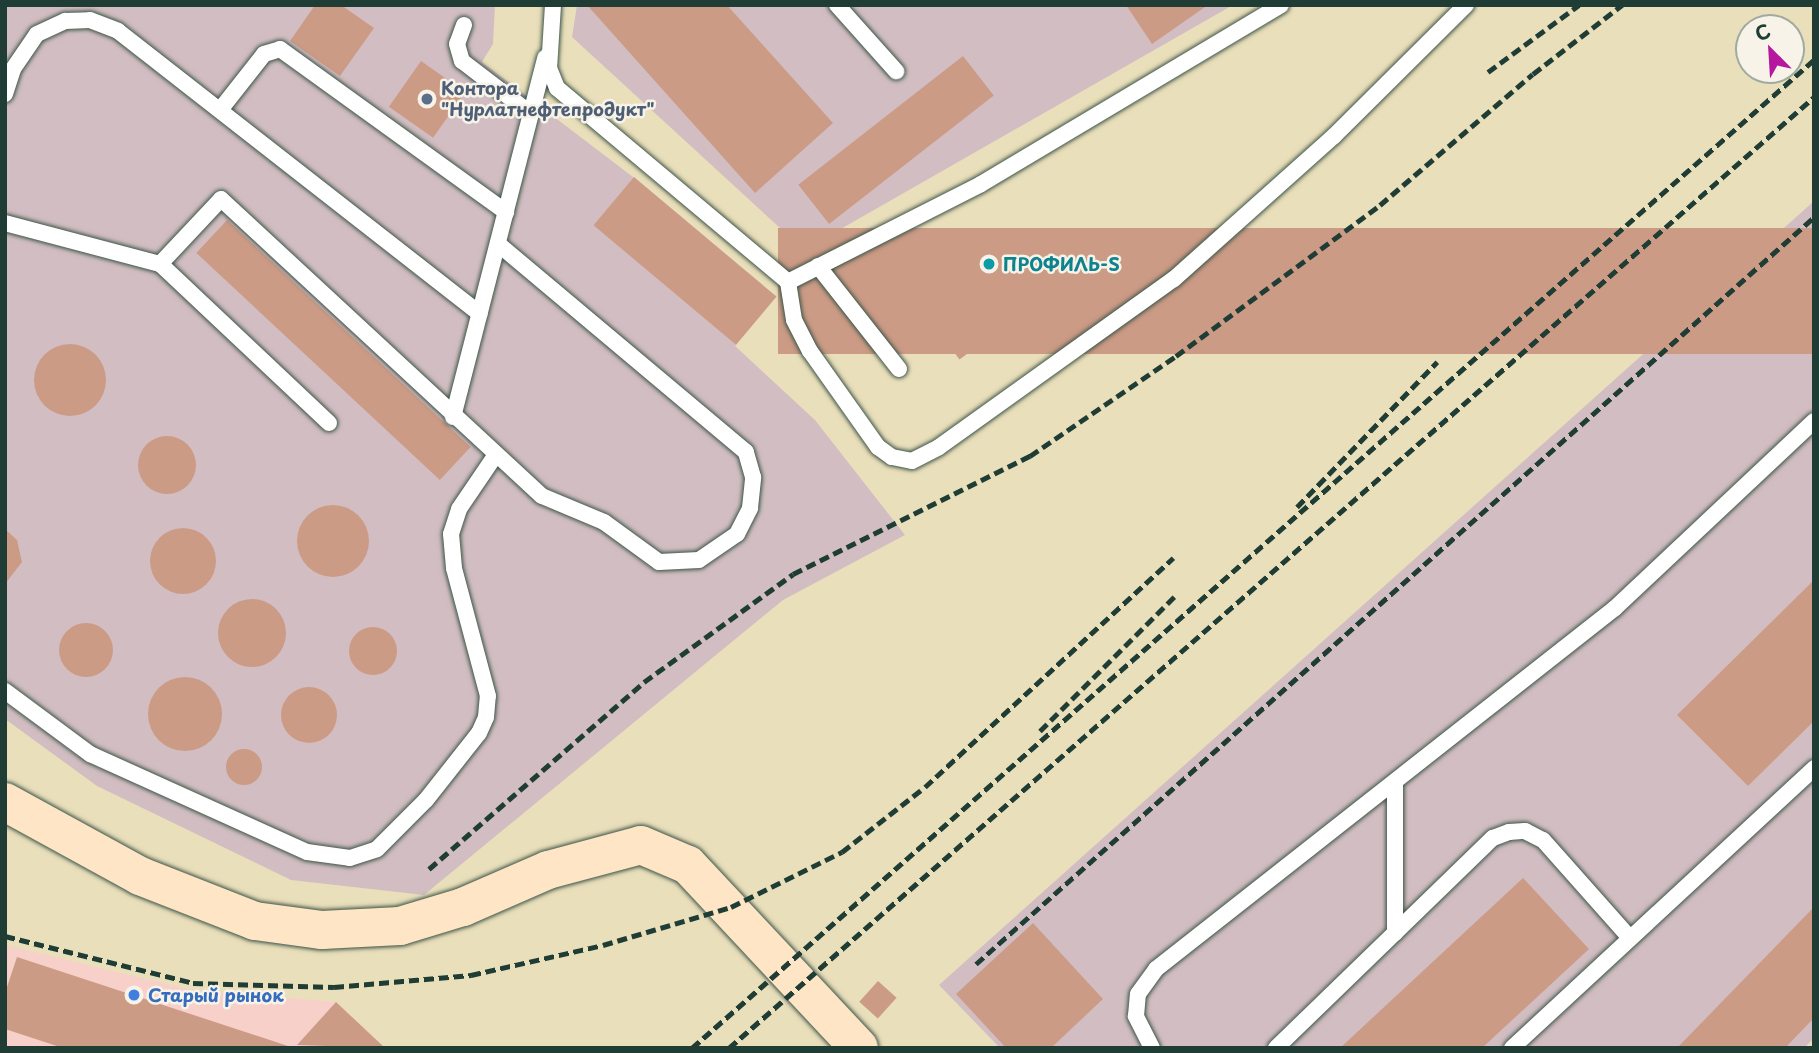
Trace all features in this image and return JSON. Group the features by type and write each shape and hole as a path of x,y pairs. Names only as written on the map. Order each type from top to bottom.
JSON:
{"main road":[{"path":"5,802 140,876 255,921 322,930 400,926 463,907 548,870 642,845 688,865 859,1048"}],"lane":[{"path":"453,416 548,46 553,5"},
{"path":"836,5 896,71"},
{"path":"789,282 981,184 1280,5"},
{"path":"548,46 549,68 557,88 574,105 789,282 794,320 810,351 878,447 892,457 912,461 939,447 1174,279 1334,136 1466,5"},
{"path":"5,94 13,68 37,34 65,21 90,20 118,31 480,314"},
{"path":"464,25 457,44 462,61 531,114"},
{"path":"220,110 264,54 280,50 506,212"},
{"path":"160,264 221,199 541,496 604,522 659,562 699,560 737,534 750,508 753,477 746,452 498,244"},
{"path":"5,223 160,264 329,423"},
{"path":"818,267 899,369"},
{"path":"1152,1048 1136,1016 1138,994 1156,969 1615,608 1814,421"},
{"path":"5,691 90,754 307,852 350,858 377,849 426,800 479,733 486,716 488,696 454,568 451,534 459,509 495,456"},
{"path":"1512,1048 1814,768"},
{"path":"1395,783 1395,933"},
{"path":"1276,1048 1493,838 1525,831 1543,840 1630,938"}],"shaded area":[{"path":"5,5 495,5 493,44 482,62 633,177 776,297 735,346 815,420 905,535 783,600 424,895 291,880 97,786 5,719"},
{"path":"577,5 1233,5 804,250 572,37"},
{"path":"1814,201 1814,1038 1804,1048 1000,1048 939,985"},
{"name":"Старый рынок","path":"5,945 188,989 336,1002 385,1048 5,1048"}],"building":[{"path":"315,5 341,5 374,28 340,76 290,41"},
{"path":"587,5 727,5 833,123 755,193"},
{"path":"1126,5 1208,5 1152,44"},
{"path":"963,56 994,95 829,224 798,185"},
{"name":"Контора \"Нурлатнефтепродукт\"","path":"421,61 465,92 433,138 389,107"},
{"path":"634,177 776,297 736,345 594,225"},
{"path":"227,220 471,447 440,480 196,253"},
{"path":"778,228 1814,228 1814,354 778,354"},
{"name":"ПРОФИЛЬ-S","path":"999,232 1046,297 959,360 912,295"},
{"path":"70,344 90,350 100,360 106,380 100,400 90,410 70,416 50,410 40,400 34,380 40,360 50,350"},
{"path":"167,436 178,438 191,449 196,465 194,476 183,489 167,494 156,492 143,481 138,465 140,454 151,441"},
{"path":"333,505 353,511 363,521 369,541 363,561 353,571 333,577 313,571 303,561 297,541 303,521 313,511"},
{"path":"177,528 189,528 201,533 211,543 216,561 214,574 201,589 189,594 177,594 165,589 155,579 150,567 150,555 155,543 165,533"},
{"path":"5,529 17,540 22,562 5,584"},
{"path":"1814,580 1814,721 1748,786 1677,715"},
{"path":"252,599 265,602 276,609 283,620 286,633 283,646 276,657 265,664 252,667 239,664 228,657 221,646 218,633 221,620 228,609 239,602"},
{"path":"86,623 105,631 113,650 105,669 86,677 67,669 59,650 67,631"},
{"path":"373,627 390,634 397,651 390,668 373,675 356,668 349,651 356,634"},
{"path":"185,677 199,680 211,688 219,700 222,714 219,728 211,740 199,748 185,751 171,748 159,740 151,728 148,714 151,700 159,688 171,680"},
{"path":"309,687 324,692 332,700 337,715 332,730 324,738 309,743 294,738 286,730 281,715 286,700 294,692"},
{"path":"244,749 256,755 262,767 256,779 244,785 232,779 226,767 232,755"},
{"path":"1523,878 1589,949 1482,1048 1340,1048"},
{"path":"1814,907 1814,1018 1785,1048 1677,1048"},
{"path":"1033,923 1103,999 1051,1048 1006,1048 956,994"},
{"path":"17,957 291,1048 63,1048 5,1029 5,993"},
{"path":"878,981 897,998 878,1019 859,1002"},
{"path":"336,1002 385,1048 297,1045"}],"railway":[{"path":"1488,72 1579,5"},
{"path":"429,869 644,682 793,574 1030,456 1176,356 1380,205 1533,74 1622,5"},
{"path":"692,1048 1814,60"},
{"path":"729,1048 1814,97"},
{"path":"976,964 1814,217"},
{"path":"1297,507 1437,362"},
{"path":"5,936 193,983 334,987 471,975 603,945 731,907 842,852 925,787 1173,558"},
{"path":"1040,731 1176,595"}],"place":[{"name":"Контора \"Нурлатнефтепродукт\"","path":"427,99"},
{"name":"ПРОФИЛЬ-S","path":"989,264"},
{"name":"Старый рынок","path":"134,995"}]}
